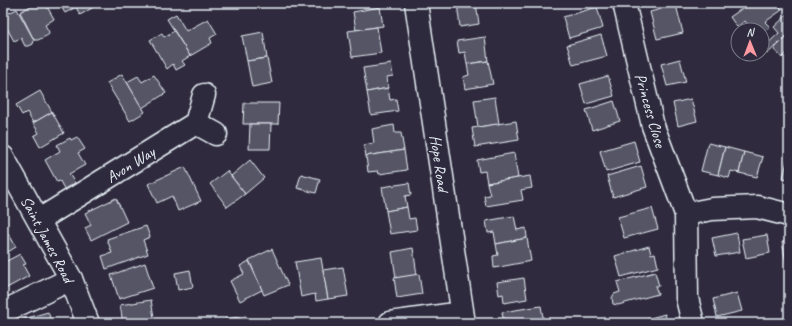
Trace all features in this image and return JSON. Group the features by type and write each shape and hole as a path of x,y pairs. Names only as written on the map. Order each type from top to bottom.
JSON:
{"street":[{"name":"Hope Road","path":"416,3 463,318"},
{"name":"Princess Close","path":"624,3 653,126 686,214 687,298 693,323"},
{"path":"204,95 196,123 216,134"},
{"name":"Avon Way","path":"39,220 196,123"},
{"name":"Saint James Road","path":"3,157 71,279 88,323"},
{"path":"686,214 712,210 757,207 789,216"},
{"path":"3,312 71,279"},
{"path":"390,323 463,318"}],"building":[{"path":"36,3 45,3 54,19 45,25 49,32 48,35 38,40 34,40 20,12"},
{"path":"59,3 89,3 92,8 80,15 76,7 65,13"},
{"path":"457,3 476,3 479,24 460,27"},
{"path":"750,3 778,3 782,10 765,22 734,22 730,17"},
{"path":"676,5 683,33 657,39 650,12"},
{"path":"380,7 383,26 356,30 353,12"},
{"path":"597,7 603,28 569,38 563,17"},
{"path":"17,9 34,40 33,44 29,46 25,46 21,38 14,41 3,21 3,16"},
{"path":"789,13 789,34 770,51 770,41 779,33 774,27"},
{"path":"176,14 186,31 208,19 217,34 210,38 212,43 190,56 167,19"},
{"path":"377,27 381,53 352,57 348,31"},
{"path":"174,31 190,56 182,61 185,65 176,70 173,64 167,69 150,40 162,33 164,37"},
{"path":"263,32 267,58 247,61 242,36"},
{"path":"789,34 789,51 782,58 774,49"},
{"path":"601,35 607,56 573,65 567,45"},
{"path":"485,37 488,61 467,64 465,52 459,53 457,41"},
{"path":"267,58 272,83 252,87 247,61"},
{"path":"680,59 686,82 667,86 661,64"},
{"path":"488,61 493,84 465,89 463,77 469,75 467,64"},
{"path":"391,64 393,76 387,77 388,88 367,92 363,68"},
{"path":"122,74 145,112 130,121 107,83"},
{"path":"154,75 166,93 142,108 127,82 138,76 142,82"},
{"path":"608,76 614,96 586,104 580,84"},
{"path":"388,88 390,100 396,99 398,111 371,115 367,92"},
{"path":"40,91 52,112 33,123 27,112 22,115 16,105"},
{"path":"495,97 499,124 478,127 474,100"},
{"path":"691,99 697,121 678,126 673,103"},
{"path":"614,101 620,121 592,130 586,110"},
{"path":"244,103 279,103 278,124 243,124"},
{"path":"52,112 64,133 40,147 34,136 39,133 33,123"},
{"path":"516,121 519,140 475,147 472,128"},
{"path":"250,124 271,124 270,149 249,149"},
{"path":"394,125 395,133 401,133 404,150 366,156 364,145 374,143 372,129"},
{"path":"77,137 85,149 78,153 85,165 69,174 75,183 64,189 60,181 57,182 45,160 60,151 57,145 70,138 71,140"},
{"path":"634,141 640,162 606,172 600,151"},
{"path":"708,143 725,147 718,175 701,171"},
{"path":"725,147 744,152 739,173 731,171 729,178 718,175"},
{"path":"404,150 407,170 379,174 378,171 368,172 366,156"},
{"path":"744,152 763,157 757,177 739,173"},
{"path":"514,153 518,178 487,183 485,171 479,172 477,160"},
{"path":"788,157 789,158 789,179 783,178"},
{"path":"250,160 264,178 245,194 231,176"},
{"path":"641,166 647,187 613,197 607,176"},
{"path":"185,167 201,201 178,211 172,196 157,203 148,184"},
{"path":"227,171 245,194 227,207 210,184"},
{"path":"301,174 320,179 316,193 297,188"},
{"path":"530,176 532,188 521,190 523,200 486,206 484,196 490,195 487,183"},
{"path":"409,183 411,195 405,196 407,207 386,211 382,187"},
{"path":"116,198 127,222 91,240 85,228 91,225 85,213"},
{"path":"407,207 409,219 415,218 417,230 390,234 386,211"},
{"path":"652,208 658,229 624,238 618,217"},
{"path":"514,216 517,230 526,228 527,238 496,244 494,232 488,233 486,221"},
{"path":"146,226 150,237 143,240 148,254 106,269 102,256 112,253 107,239"},
{"path":"3,230 6,235 9,234 16,247 3,255"},
{"path":"737,233 740,252 716,256 712,238"},
{"path":"767,235 770,253 746,258 742,239"},
{"path":"527,238 531,261 494,268 493,256 498,255 496,244"},
{"path":"789,241 789,277 782,242"},
{"path":"649,246 651,254 655,253 658,267 621,277 615,256"},
{"path":"413,248 417,275 396,278 392,252"},
{"path":"272,249 288,285 264,295 249,260"},
{"path":"20,254 26,264 23,265 29,276 3,290 3,263"},
{"path":"321,258 328,299 316,301 315,294 301,297 295,262"},
{"path":"249,261 262,290 240,301 230,281 244,274 240,266"},
{"path":"145,263 153,288 119,299 111,275"},
{"path":"343,267 348,296 328,299 323,270"},
{"path":"190,270 193,287 178,290 175,273"},
{"path":"655,272 659,286 655,286 658,294 618,305 613,304 612,298 614,294 620,292 617,282"},
{"path":"419,274 422,294 397,298 394,278"},
{"path":"524,278 527,299 504,303 503,294 499,295 497,282"},
{"path":"737,293 742,311 717,317 713,299"},
{"path":"151,300 155,323 123,323 120,305"},
{"path":"541,306 544,323 504,323 502,312"},
{"path":"48,312 52,323 10,323"},
{"path":"665,314 667,323 632,323"},
{"path":"246,316 247,323 226,323 225,319"},
{"path":"767,319 768,323 752,323"}]}
